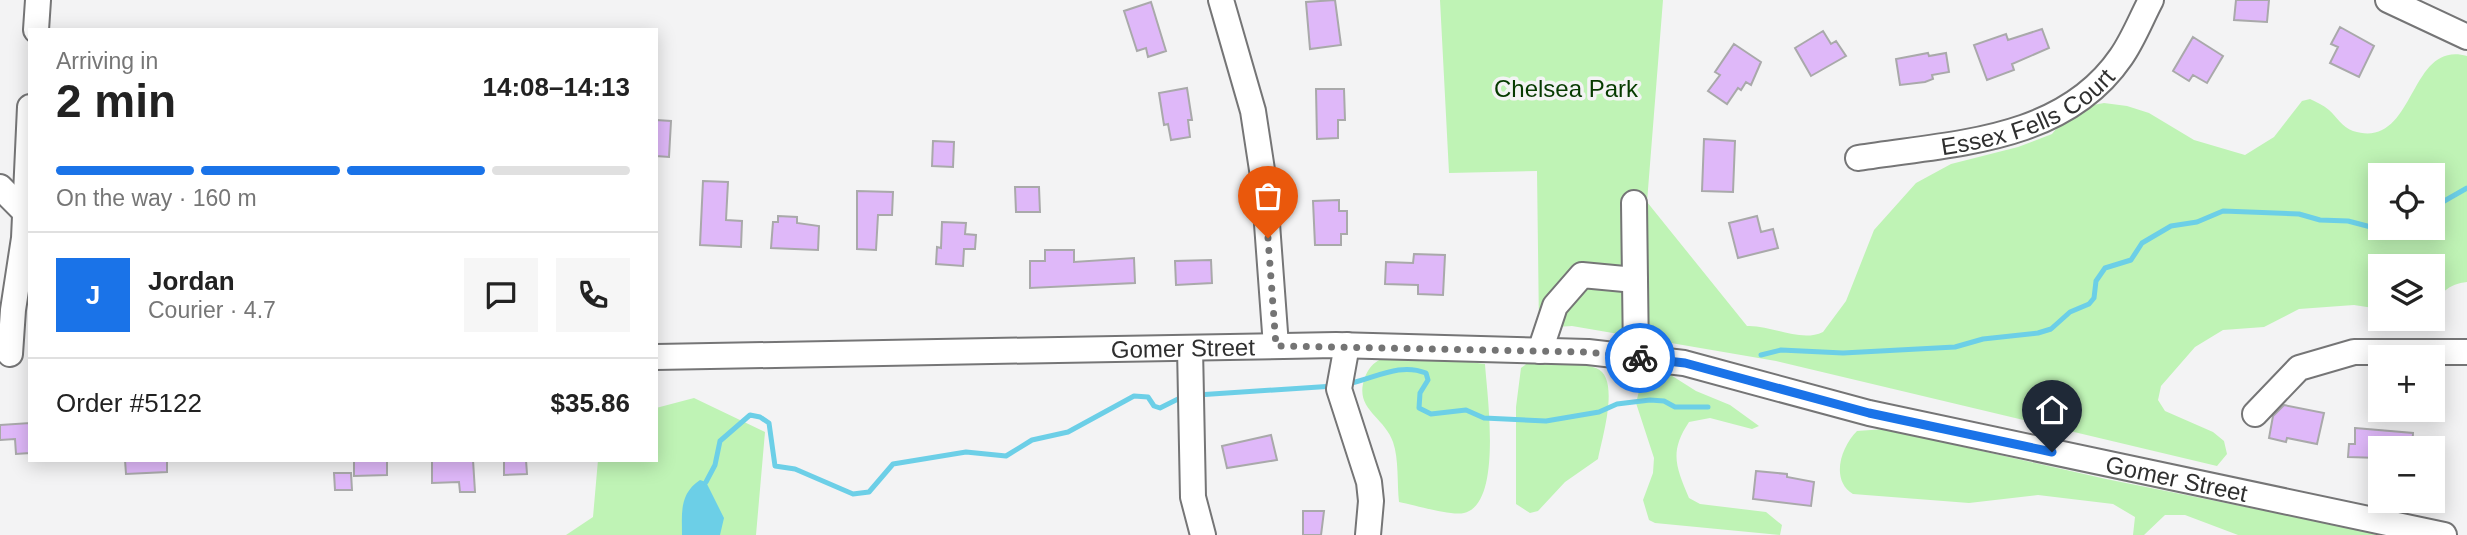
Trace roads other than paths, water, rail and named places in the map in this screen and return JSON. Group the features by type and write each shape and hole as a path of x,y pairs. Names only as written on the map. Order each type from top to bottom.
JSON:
{"street":[{"path":"36,28 38,0"},
{"path":"1221,0 1253,111 1264,183 1276,346"},
{"name":"Essex Fells Court","path":"1858,158 2006,134 2035,126 2089,92 2121,58 2151,0"},
{"path":"2388,0 2467,37"},
{"path":"13,354 12,237 24,211 28,142"},
{"path":"0,187 24,211"},
{"path":"1634,203 1636,357"},
{"path":"1540,351 1555,306 1582,275 1635,280"},
{"path":"1347,345 1339,389 1368,482 1371,501 1368,535"},
{"name":"Gomer Street","path":"658,357 1347,345 1636,357 1685,363 1869,413 2444,535"},
{"path":"1190,348 1193,497 1203,535"},
{"path":"2255,414 2298,368 2354,352 2467,352"}],"water":[{"path":"700,480 706,482 724,518 720,535 682,535 685,498 693,485"}],"waterway":[{"path":"2445,201 2467,188"},
{"path":"1761,355 1781,350 1843,353 1955,347 1983,339 2051,329 2070,312 2089,304 2094,298 2096,281 2105,268 2131,260 2142,243 2171,226 2197,222 2223,211 2299,214 2320,220 2348,221 2368,226"},
{"path":"1347,384 1396,370 1416,370 1426,373 1428,380 1420,393 1419,408 1431,414 1466,410 1484,418 1546,421 1599,412 1617,404 1650,400 1664,401 1675,407 1708,407"},
{"path":"1197,395 1334,386"},
{"path":"706,482 715,465 720,441 750,415 769,423 775,466 795,469 853,494 869,492 893,464 966,452 1006,456 1032,440 1068,432 1134,396 1148,397 1154,406 1160,408 1184,396"}],"park label":[{"name":"Chelsea Park","path":"1566,88"}]}
